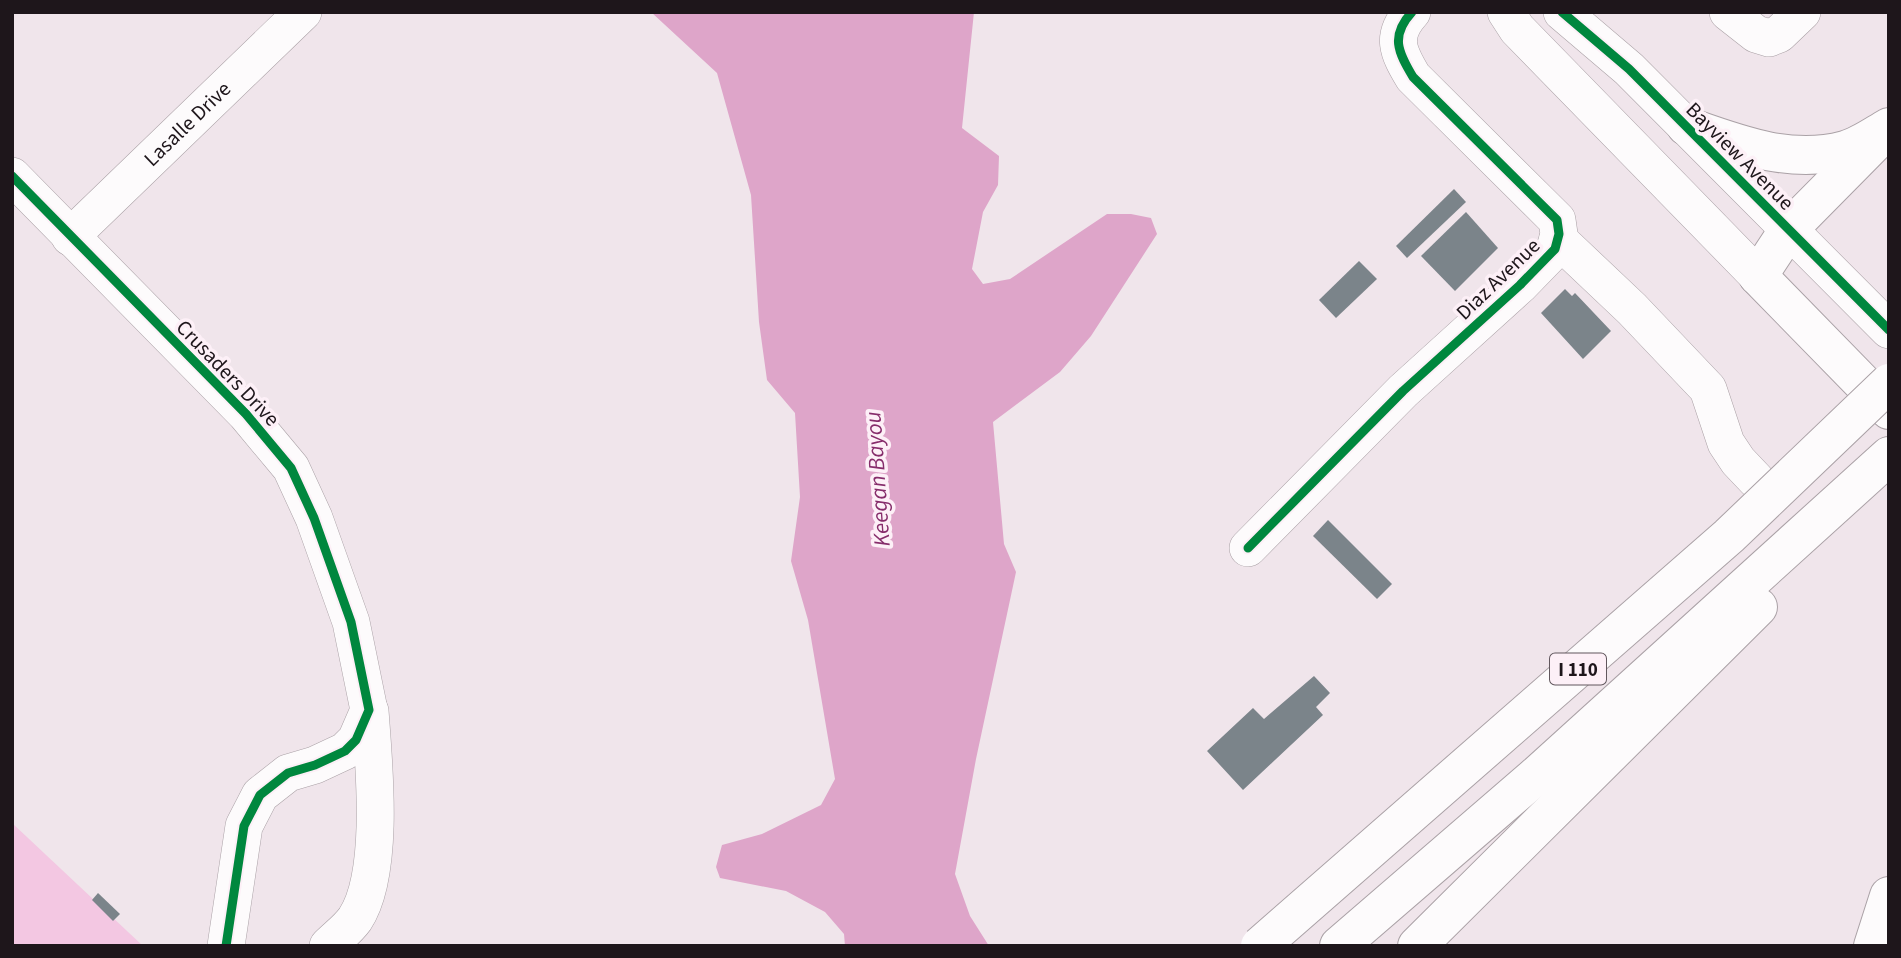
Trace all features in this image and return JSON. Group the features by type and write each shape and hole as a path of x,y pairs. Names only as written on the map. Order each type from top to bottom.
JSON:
{"main road":[{"path":"1686,126 1757,150 1811,157 1848,150 1889,127"},
{"path":"1889,127 1789,229 1758,276 1889,410"},
{"name":"I 110","path":"1260,946 1729,536 1889,383"},
{"path":"1417,946 1835,531 1881,463"},
{"name":"I 110","path":"1339,946 1537,775 1881,463"},
{"path":"1873,946 1889,896"}],"street":[{"name":"Lasalle Drive","path":"71,237 303,12"},
{"name":"Diaz Avenue","path":"1248,548 1403,391 1520,285 1555,249 1558,239 1557,220 1413,77 1398,53 1398,34 1412,12"},
{"path":"1506,12 1517,29 1758,276"},
{"name":"Bayview Avenue","path":"1562,12 1629,69 1889,330"},
{"path":"1728,12 1756,34 1769,38 1779,34 1802,12"},
{"name":"Crusaders Drive","path":"14,182 246,414 291,468 314,518 351,622 369,710 375,773 375,830 368,888 355,918 328,946"},
{"path":"1558,239 1632,309 1709,389 1726,443 1756,480"},
{"path":"226,946 244,826 261,796 288,773 315,765 345,751 356,740 369,710"}],"shaded area":[{"path":"12,823 143,946 12,946"}],"water":[{"name":"Keegan Bayou","path":"651,12 974,12 962,128 999,156 998,185 983,212 972,269 983,284 1010,279 1107,214 1131,214 1151,218 1157,234 1091,336 1060,372 993,422 1004,544 1016,572 976,759 955,874 970,916 989,946 845,946 844,934 825,912 786,891 720,878 716,867 722,845 762,834 821,805 835,779 808,620 791,561 800,497 795,413 767,380 759,322 751,195 717,73"}],"building":[{"path":"1454,189 1466,202 1407,258 1396,246"},
{"path":"1466,212 1498,248 1455,291 1421,256"},
{"path":"1359,261 1377,279 1336,318 1319,300"},
{"path":"1565,289 1572,296 1575,293 1611,331 1583,359 1541,313"},
{"path":"1328,520 1392,584 1377,599 1313,536"},
{"path":"1314,676 1330,693 1316,707 1323,715 1243,790 1207,751 1253,708 1264,719"},
{"path":"98,893 120,914 113,921 92,900"}],"cycle path":[{"path":"1248,548 1403,391 1520,285 1555,249 1559,234 1557,220 1413,77 1403,60 1399,44 1401,29 1412,12"},
{"path":"1562,12 1629,69 1889,330"},
{"path":"12,176 246,414 291,468 314,518 351,622 369,710 356,740 345,751 315,765 288,773 260,795 244,826 226,946"}]}
